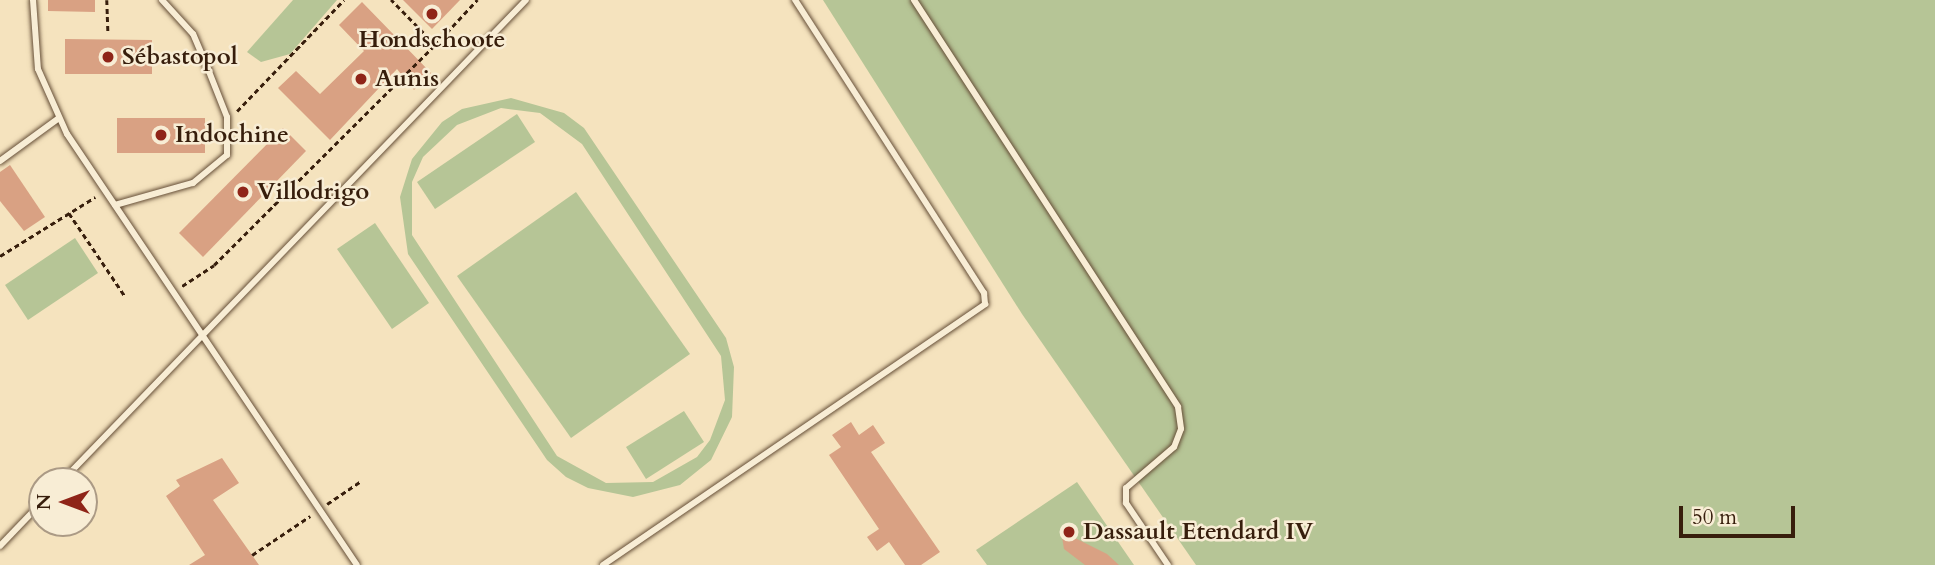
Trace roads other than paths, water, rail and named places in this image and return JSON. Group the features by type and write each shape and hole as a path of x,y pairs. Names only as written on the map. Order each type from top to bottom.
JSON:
{"lane":[{"path":"33,0 38,69 59,118 104,191 357,565"},
{"path":"115,205 193,183 213,172 227,155 227,117 193,34 162,0"},
{"path":"75,467 526,0"},
{"path":"603,565 985,304 984,293 795,0"},
{"path":"914,0 1178,407 1181,429 1174,447 1125,488 1125,503 1168,565"},
{"path":"0,161 59,118"},
{"path":"0,546 28,517"}],"place":[{"name":"Hondschoote","path":"432,14"},
{"name":"Sébastopol","path":"108,57"},
{"name":"Aunis","path":"361,79"},
{"name":"Indochine","path":"161,135"},
{"name":"Villodrigo","path":"243,192"},
{"name":"Dassault Etendard IV","path":"1069,532"}]}
